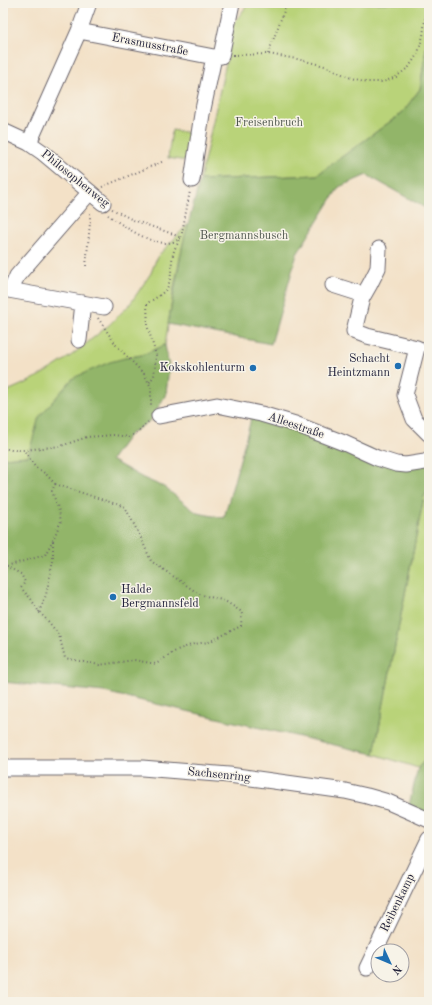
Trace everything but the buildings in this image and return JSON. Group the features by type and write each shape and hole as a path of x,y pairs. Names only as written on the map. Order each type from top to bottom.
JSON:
{"street":[{"path":"29,143 79,31 89,3"},
{"path":"192,180 202,114 230,10"},
{"name":"Erasmusstraße","path":"79,31 217,56"},
{"name":"Philosophenweg","path":"3,131 29,143 54,161 90,192 104,208"},
{"path":"90,192 17,276 7,290 104,307"},
{"path":"379,249 378,268 362,298 354,331 367,336 417,348 405,395 414,419 429,434"},
{"path":"333,285 358,293 362,298"},
{"path":"79,340 86,304"},
{"name":"Alleestraße","path":"157,416 217,405 261,414 295,424 344,443 377,458 396,464 406,465 429,460"},
{"name":"Sachsenring","path":"3,768 142,768 229,775 346,791 388,802 429,820"},
{"name":"Reibenkamp","path":"367,968 429,839"}],"path":[{"path":"268,54 287,3"},
{"path":"217,56 268,54 325,66 351,78 368,82 383,82 396,77 409,67 418,54 423,36 428,3"},
{"path":"86,266 90,223 90,192 164,162"},
{"path":"149,383 154,376 156,355 148,328 147,303 159,296 167,288 174,250 181,238 192,180"},
{"path":"104,208 128,229 140,236 164,243 173,242 181,238"},
{"name":"Philosophenweg","path":"104,208 111,209 133,220 181,238"},
{"path":"3,448 24,450 61,446 87,437 114,435 129,437 137,433 157,416 152,413 151,387 144,374 116,345 98,318 86,304"},
{"path":"4,566 21,574 24,582 21,588 59,635 65,658 99,665 134,660 156,664 177,650 194,644 208,642 241,626 242,612 225,601 199,594 151,561 125,507 55,484 46,474 36,467 24,450"},
{"path":"4,566 46,555 61,521 52,490 55,484"},
{"path":"39,612 46,595 53,561 53,540"}],"green space":[{"name":"Freisenbruch","path":"249,3 429,3 429,28 420,89 402,113 317,175 200,180 233,24"},
{"name":"Bergmannsbusch","path":"429,28 429,210 367,175 339,187 297,254 271,344 168,324 183,243 200,180 317,175 402,113 420,89"},
{"path":"172,130 190,133 186,161 168,158"},
{"path":"189,223 183,243 174,287 165,345 142,355 125,358 28,456 3,458 3,393 30,381 54,367 72,355 109,325 130,304 151,273 157,257"},
{"path":"165,345 169,367 166,394 151,420 129,435 111,460 143,478 164,487 197,513 224,518 250,423 252,407 396,459 429,454 429,490 424,496 374,754 104,692 3,682 3,458 28,456 39,417 73,378 110,362 142,355"},
{"path":"429,490 429,755 418,768 374,754 424,496"},
{"path":"429,755 429,818 408,809 418,768"}],"place":[{"name":"Schacht Heintzmann","path":"398,366"},
{"name":"Kokskohlenturm","path":"253,368"},
{"name":"Halde Bergmannsfeld","path":"113,597"}]}
